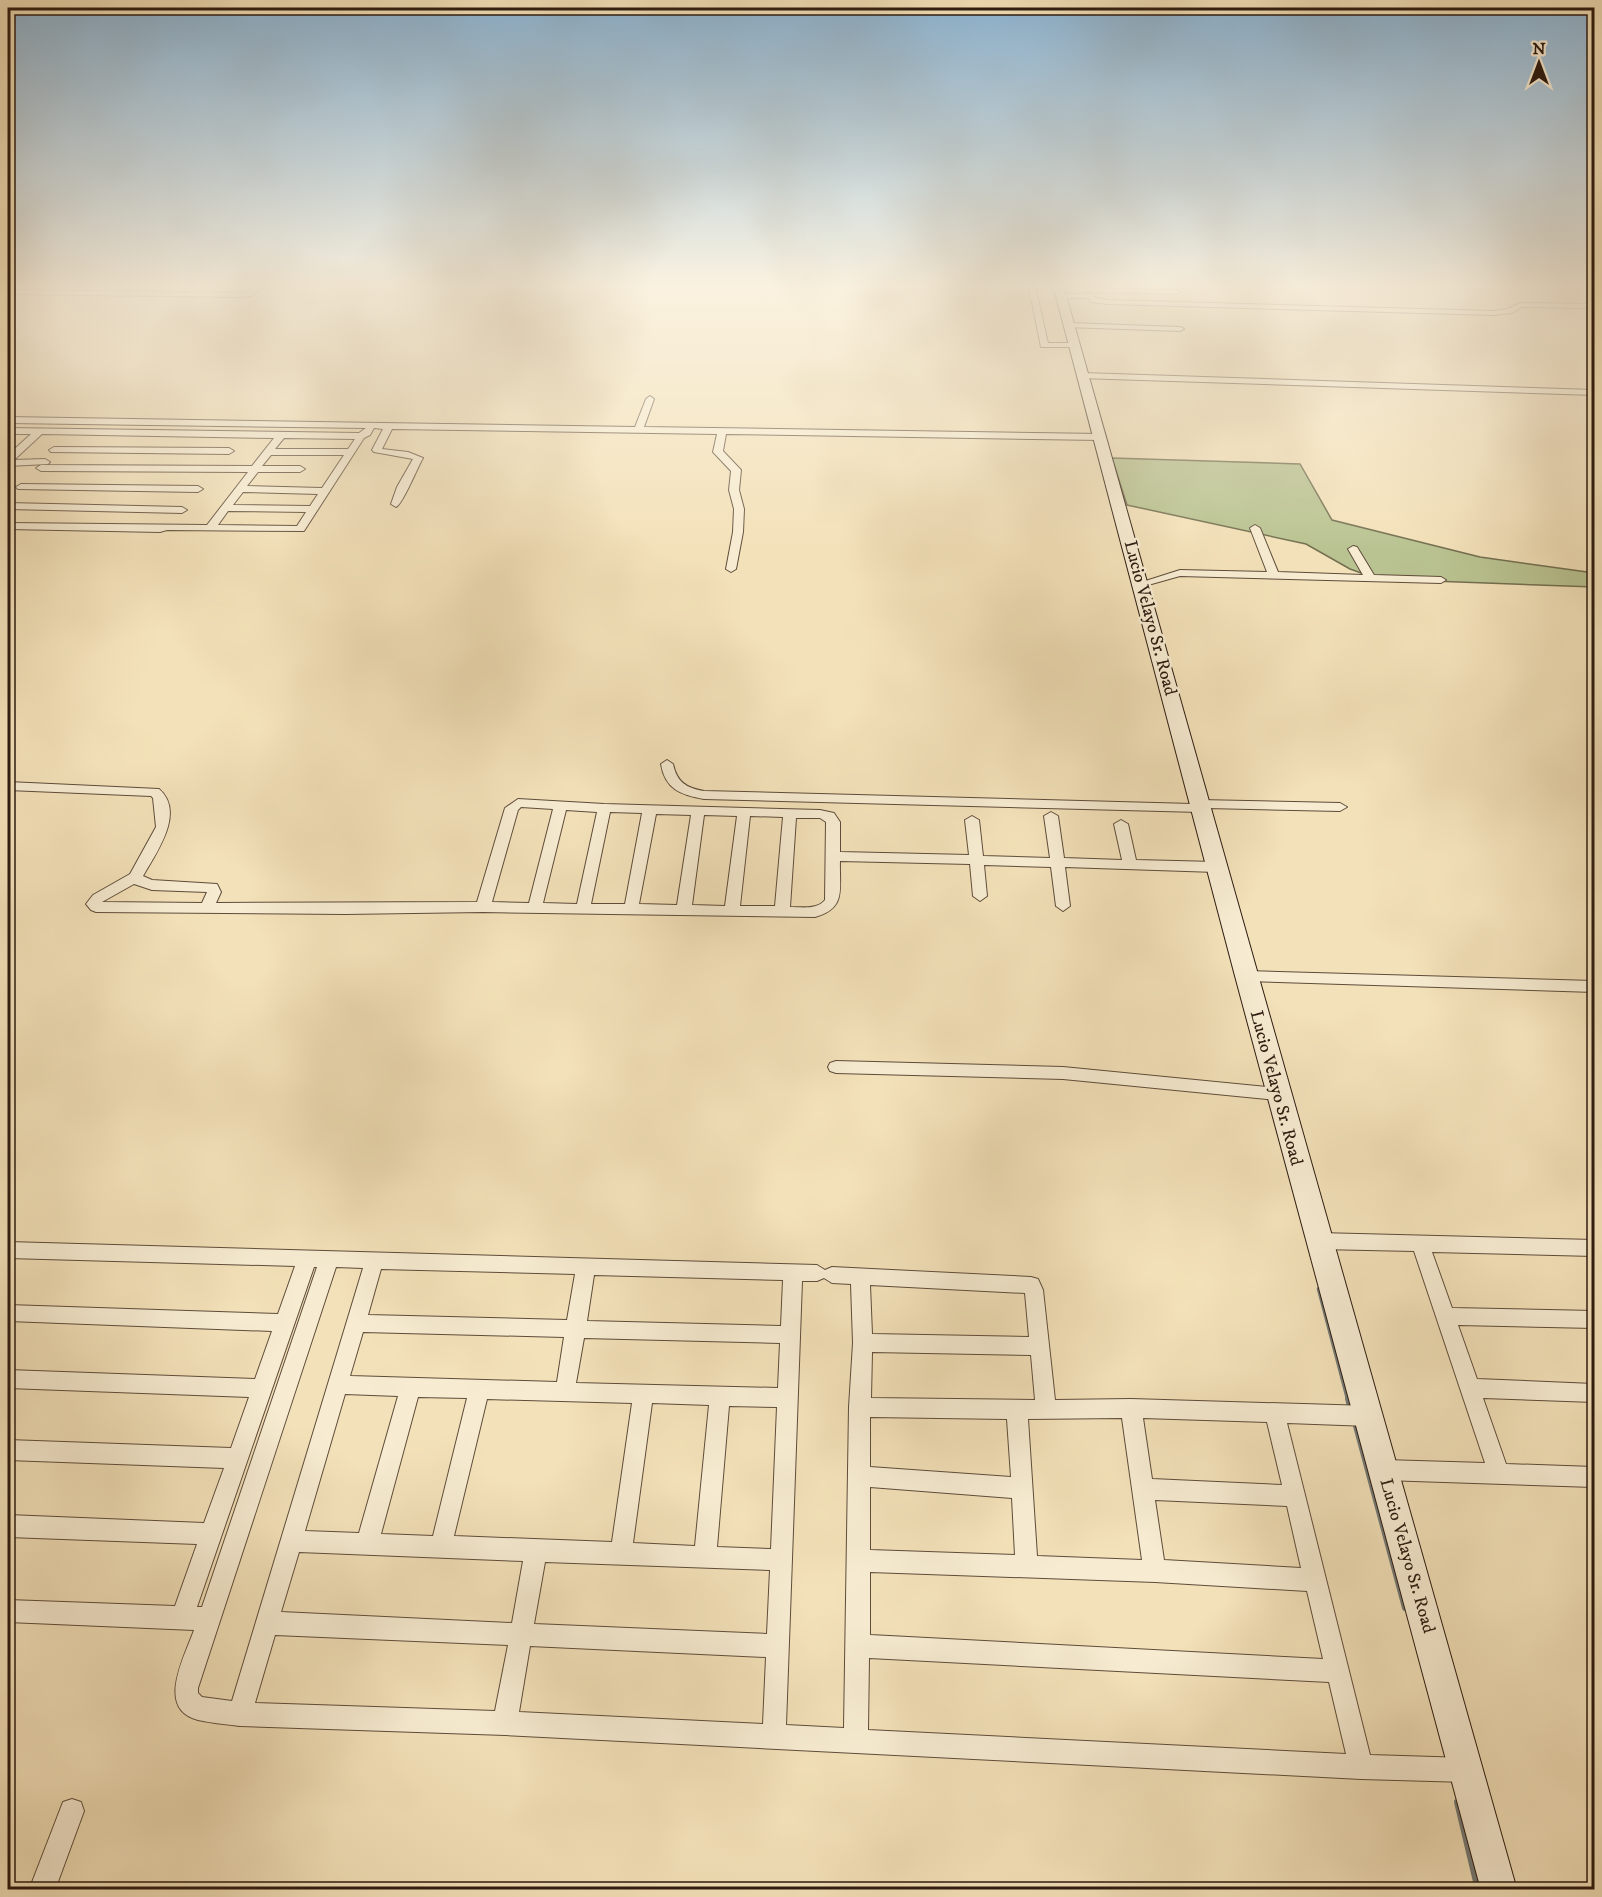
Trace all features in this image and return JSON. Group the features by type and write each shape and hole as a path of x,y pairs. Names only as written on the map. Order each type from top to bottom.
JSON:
{"main road":[{"name":"Lucio Velayo Sr. Road","path":"1083,376 1141,584 1212,867 1246,976 1318,1241 1384,1470 1457,1770 1499,1890"}],"street":[{"path":"1083,376 1594,393"},
{"path":"638,430 650,399"},
{"path":"8,420 1101,437"},
{"path":"389,426 377,450 385,453 411,454 418,458 404,483 396,504"},
{"path":"8,431 361,436 367,434 370,429"},
{"path":"8,461 39,432"},
{"path":"722,432 718,452 736,470 734,496 739,508 738,532 731,569"},
{"path":"8,473 34,473 71,433"},
{"path":"167,527 242,435"},
{"path":"210,528 281,435"},
{"path":"8,525 160,529 167,527 300,529 361,436"},
{"path":"8,449 20,449"},
{"path":"54,450 229,451"},
{"path":"268,452 350,452"},
{"path":"285,490 311,452"},
{"path":"8,461 43,465 214,470 300,469"},
{"path":"8,500 24,483 198,489"},
{"path":"239,489 325,491"},
{"path":"8,506 182,510"},
{"path":"225,508 313,509"},
{"path":"1255,528 1274,576"},
{"path":"1353,549 1370,578"},
{"path":"1141,584 1180,573 1441,580"},
{"path":"667,764 672,782 692,793 704,795 1196,807 1340,807"},
{"path":"8,786 154,792 160,797 162,827 135,877 98,898 93,904 96,907 206,909 483,907 815,912 831,905 834,856 832,822 829,816 790,813 604,808 521,803 512,808 483,907"},
{"path":"535,908 560,806"},
{"path":"584,909 604,808"},
{"path":"631,909 650,809"},
{"path":"684,910 698,811"},
{"path":"732,911 744,812"},
{"path":"782,912 790,813"},
{"path":"1052,816 1063,906"},
{"path":"972,820 980,896"},
{"path":"1121,824 1130,865"},
{"path":"834,856 1212,867"},
{"path":"135,877 143,883 152,885 212,887 214,892 206,909"},
{"path":"1246,976 1594,987"},
{"path":"836,1067 1063,1073 1278,1094"},
{"path":"1318,1241 1594,1248"},
{"path":"1420,1243 1499,1473"},
{"path":"8,1250 824,1274 1031,1285 1034,1290 1046,1409"},
{"path":"182,1618 307,1258"},
{"path":"329,1259 186,1688 187,1699 197,1708 240,1714 505,1723 1457,1770"},
{"path":"240,1714 375,1261"},
{"path":"565,1391 586,1267"},
{"path":"774,1738 793,1273"},
{"path":"856,1740 859,1646 859,1407 863,1343 860,1276"},
{"path":"8,1313 285,1323"},
{"path":"1444,1316 1594,1319"},
{"path":"356,1323 792,1335"},
{"path":"863,1343 1040,1346"},
{"path":"8,1379 262,1388"},
{"path":"338,1385 789,1398"},
{"path":"367,1544 411,1387"},
{"path":"1470,1388 1594,1393"},
{"path":"441,1547 479,1389"},
{"path":"621,1554 643,1394"},
{"path":"705,1557 720,1396"},
{"path":"859,1407 1017,1410 1131,1408 1368,1416"},
{"path":"1131,1408 1155,1571"},
{"path":"1017,1410 1027,1567"},
{"path":"1275,1414 1361,1767"},
{"path":"8,1449 238,1458"},
{"path":"1384,1470 1594,1477"},
{"path":"858,1476 1022,1488"},
{"path":"1144,1489 1294,1496"},
{"path":"8,1526 212,1533"},
{"path":"291,1541 782,1560"},
{"path":"505,1723 536,1551"},
{"path":"859,1561 1155,1571 1315,1580"},
{"path":"8,1611 209,1619"},
{"path":"267,1623 778,1646"},
{"path":"859,1646 1336,1671"},
{"path":"42,1890 72,1811"}],"green space":[{"path":"1112,458 1300,464 1332,520 1480,557 1594,573 1594,587 1378,579 1350,569 1306,544 1127,505"}],"waterway":[{"path":"1319,1289 1348,1399"},
{"path":"1348,1398 1350,1407"},
{"path":"1356,1426 1405,1608"},
{"path":"1457,1802 1478,1890"}]}
